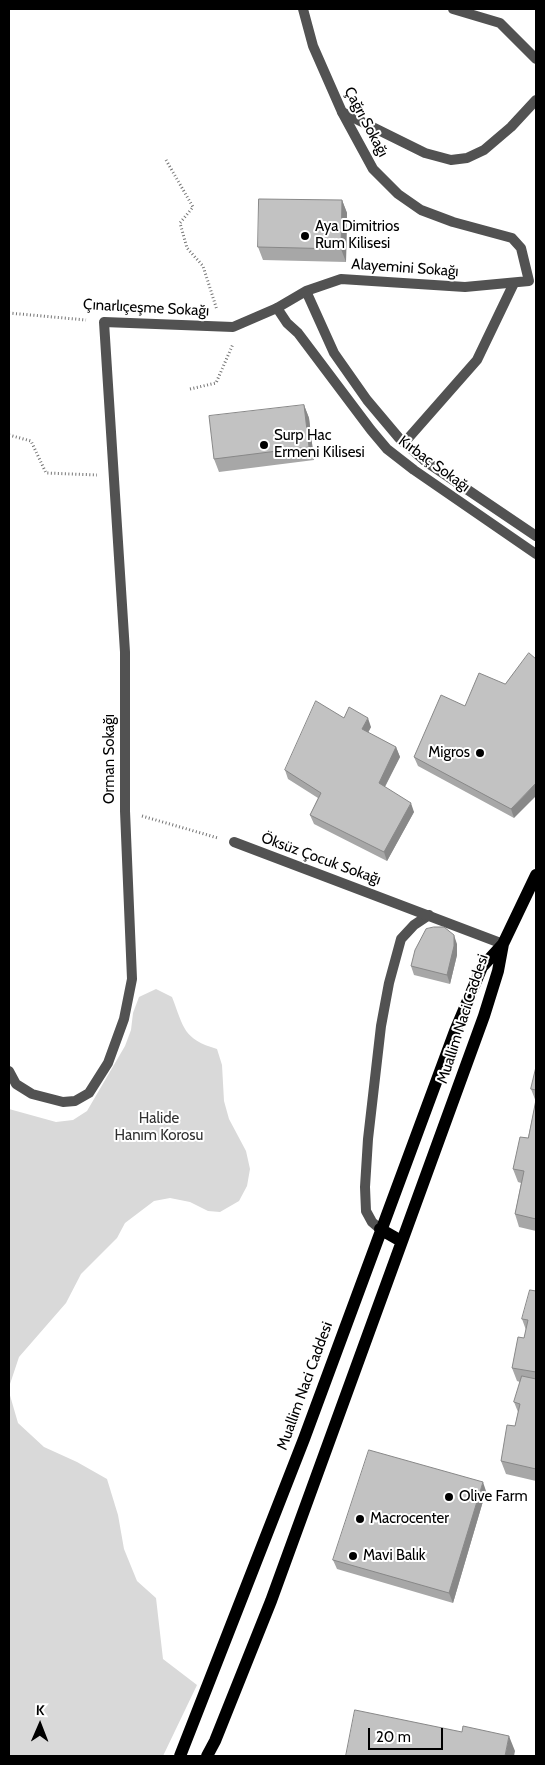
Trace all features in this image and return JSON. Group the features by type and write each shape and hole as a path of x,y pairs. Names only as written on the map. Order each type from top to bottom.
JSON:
{"main road":[{"path":"503,944 536,875"},
{"name":"Muallim Naci Caddesi","path":"180,1756 304,1439 380,1229 469,997 482,967 503,944"},
{"name":"Muallim Naci Caddesi","path":"207,1756 271,1601 484,1016 498,971 503,944"},
{"path":"380,1229 402,1241"}],"street":[{"name":"Çağrı Sokağı","path":"303,9 313,46 342,112 373,169 398,194 421,210 454,222 512,238 522,248 532,280"},
{"path":"453,9 500,23 536,59"},
{"path":"342,112 425,153 451,160 467,158 484,150 511,127 536,100"},
{"name":"Alayemini Sokağı","path":"277,308 306,292 341,280 465,287 532,280"},
{"path":"404,443 477,360 514,283"},
{"name":"Kırbaç Sokağı","path":"306,292 334,354 367,400 404,443 420,457 536,536"},
{"name":"Çınarlıçeşme Sokağı","path":"104,322 233,327 277,308"},
{"name":"Kırbaç Sokağı","path":"277,308 387,450 536,554"},
{"name":"Orman Sokağı","path":"9,1071 16,1084 32,1094 62,1102 75,1101 89,1093 108,1063 124,1018 132,979 125,811 125,652 104,322"},
{"path":"411,468 420,457"},
{"name":"Öksüz Çocuk Sokağı","path":"234,842 503,944"},
{"path":"380,1229 372,1222 366,1211 365,1187 368,1139 382,1026 390,982 401,939 414,925 429,915"}],"path":[{"path":"166,160 193,207 180,223 187,248 203,266 223,327"},
{"name":"Çınarlıçeşme Sokağı","path":"9,313 104,322"},
{"path":"190,389 216,383 241,325"},
{"path":"9,436 31,441 46,473 113,475"},
{"path":"125,811 234,842"}],"green space":[{"name":"Halide Hanım Korosu","path":"156,989 172,997 186,1031 191,1036 197,1041 217,1049 222,1065 224,1101 229,1119 246,1151 250,1169 247,1186 239,1201 220,1212 208,1211 190,1202 170,1198 154,1201 125,1223 117,1238 81,1274 66,1303 19,1357 9,1387 9,1109 56,1122 73,1120 87,1111 125,1046 139,997"},
{"path":"9,1392 18,1423 44,1447 77,1462 107,1479 118,1515 124,1549 137,1581 156,1598 163,1659 197,1685 163,1756 9,1756"}],"building":[{"name":"Aya Dimitrios Rum Kilisesi","path":"259,199 342,200 341,249 258,247"},
{"name":"Surp Hac Ermeni Kilisesi","path":"304,405 309,447 214,459 209,416"},
{"name":"Migros","path":"529,653 536,659 536,783 511,809 414,757 441,695 465,706 479,673 505,684"},
{"path":"316,701 344,718 349,707 368,718 362,729 396,747 379,783 411,803 384,852 310,815 321,793 285,770"},
{"path":"444,927 454,935 454,946 447,975 411,966 415,950 426,929"},
{"path":"536,1067 536,1090 531,1089"},
{"path":"536,1100 536,1219 515,1214 524,1171 513,1169 520,1137 528,1138"},
{"path":"530,1290 536,1291 536,1372 512,1368 518,1337 524,1338 528,1320 522,1319"},
{"path":"522,1376 536,1379 536,1469 501,1461 507,1425 515,1426 520,1404 514,1402"},
{"path":"369,1450 483,1482 449,1593 333,1560"},
{"path":"355,1710 462,1732 463,1726 509,1736 505,1756 346,1756"}],"place":[{"name":"Aya Dimitrios Rum Kilisesi","path":"305,236"},
{"name":"Surp Hac Ermeni Kilisesi","path":"264,445"},
{"name":"Migros","path":"480,753"},
{"name":"Olive Farm","path":"449,1497"},
{"name":"Macrocenter","path":"360,1519"},
{"name":"Mavi Balık","path":"353,1556"}]}
